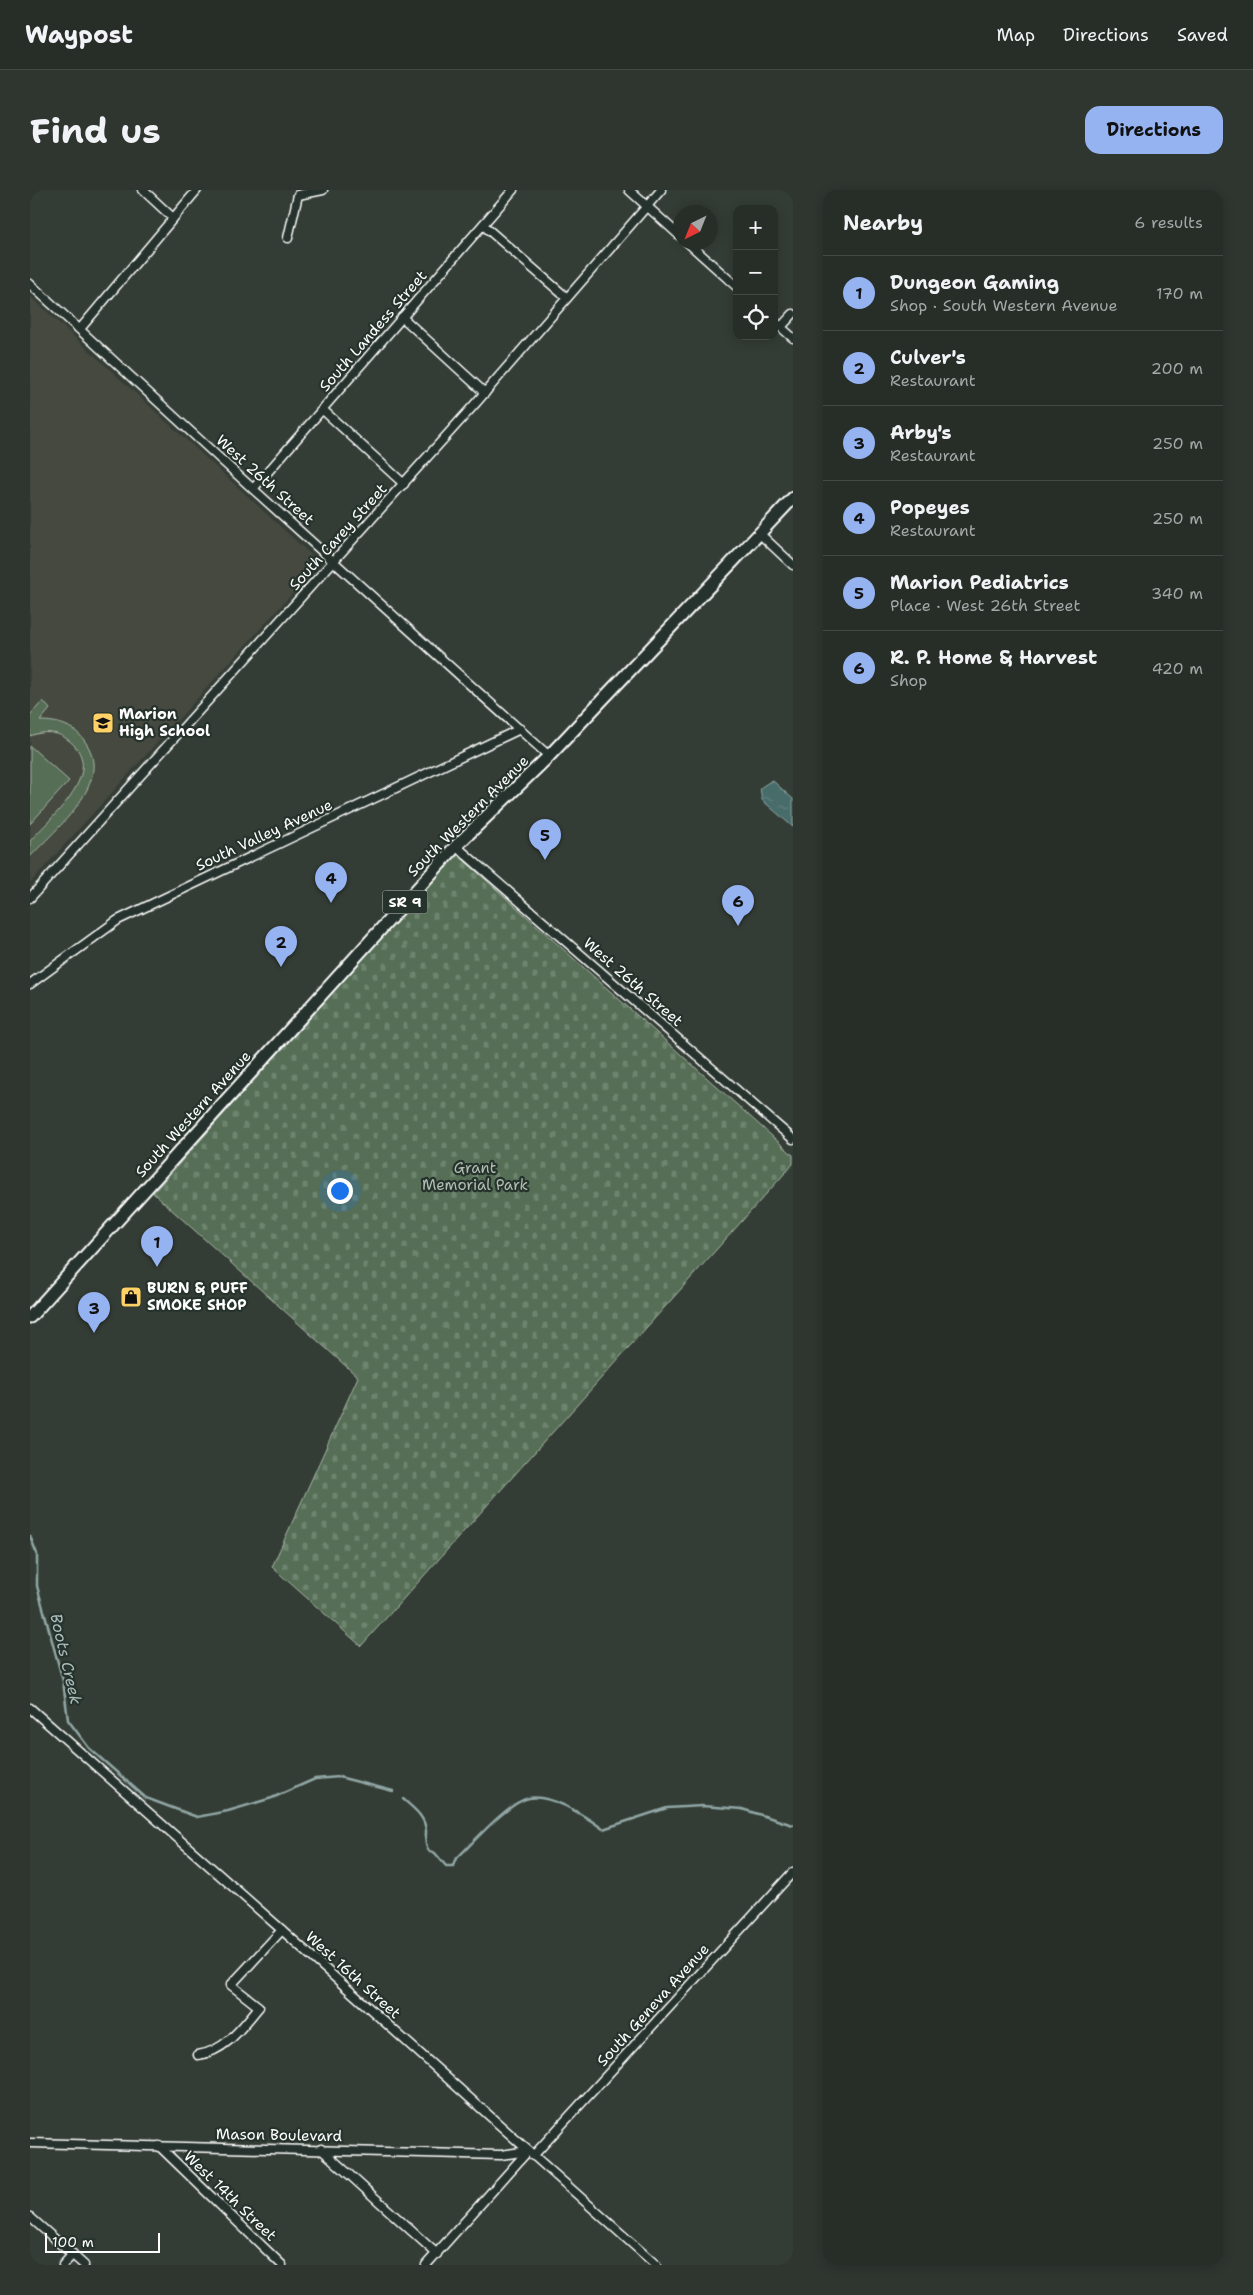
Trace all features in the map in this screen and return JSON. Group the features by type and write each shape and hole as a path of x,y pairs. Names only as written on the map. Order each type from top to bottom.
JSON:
{"highway":[{"name":"South Western Avenue","path":"30,1317 456,846 549,756 793,498"}],"street":[{"path":"143,190 173,218"},
{"path":"80,329 197,190"},
{"path":"288,238 295,192 323,190"},
{"name":"South Landess Street","path":"253,489 513,190"},
{"path":"629,190 673,230"},
{"name":"South Carey Street","path":"30,898 404,484 661,190"},
{"path":"483,225 567,298"},
{"path":"696,250 733,283"},
{"name":"West 26th Street","path":"30,284 253,489 549,756"},
{"path":"781,327 793,314"},
{"path":"402,317 485,393"},
{"path":"778,324 793,338"},
{"path":"323,410 404,484"},
{"path":"760,534 793,565"},
{"name":"South Valley Avenue","path":"31,980 118,920 520,729"},
{"name":"West 26th Street","path":"456,846 793,1139"},
{"name":"West 16th Street","path":"30,1708 282,1930 656,2265"},
{"name":"South Geneva Avenue","path":"426,2265 793,1872"},
{"path":"198,2055 210,2053 221,2047 234,2036 259,2007 231,1984 282,1930"},
{"name":"Mason Boulevard","path":"30,2143 530,2154"},
{"name":"West 14th Street","path":"159,2146 282,2265"},
{"path":"320,2149 437,2254"},
{"path":"30,2217 84,2265"},
{"path":"63,2265 73,2254"}],"shaded area":[{"name":"Marion High School","path":"30,298 320,563 30,883"}],"green space":[{"path":"43,701 50,709 40,721 70,727 80,735 92,756 93,772 88,788 79,803 30,857 30,841 72,793 80,779 82,765 79,751 63,736 40,733 30,736 30,715"},
{"path":"30,746 69,781 30,824"},
{"name":"Grant Memorial Park","path":"457,854 793,1155 793,1164 361,1646 272,1567 358,1377 153,1193"}],"water":[{"path":"772,780 793,799 793,827 762,800 760,788"}],"waterway":[{"name":"Boots Creek","path":"30,1536 37,1554 37,1586 63,1681 68,1720 89,1748 146,1798 197,1817 228,1811 272,1798 315,1779 339,1777 393,1791"},
{"name":"Boots Creek","path":"403,1799 424,1821 426,1844 429,1851 435,1853 446,1866 453,1866 455,1860 501,1815 520,1801 529,1798 548,1799 568,1807 603,1829 667,1808 702,1806 742,1809 793,1825"}],"place":[{"name":"Marion High School","path":"103,723"},
{"name":"Marion Pediatrics","path":"545,860"},
{"name":"Popeyes","path":"331,903"},
{"name":"R. P. Home & Harvest","path":"738,926"},
{"name":"Culver's","path":"281,967"},
{"name":"Dungeon Gaming","path":"157,1267"},
{"name":"BURN & PUFF SMOKE SHOP","path":"131,1297"},
{"name":"Arby's","path":"94,1333"}]}
